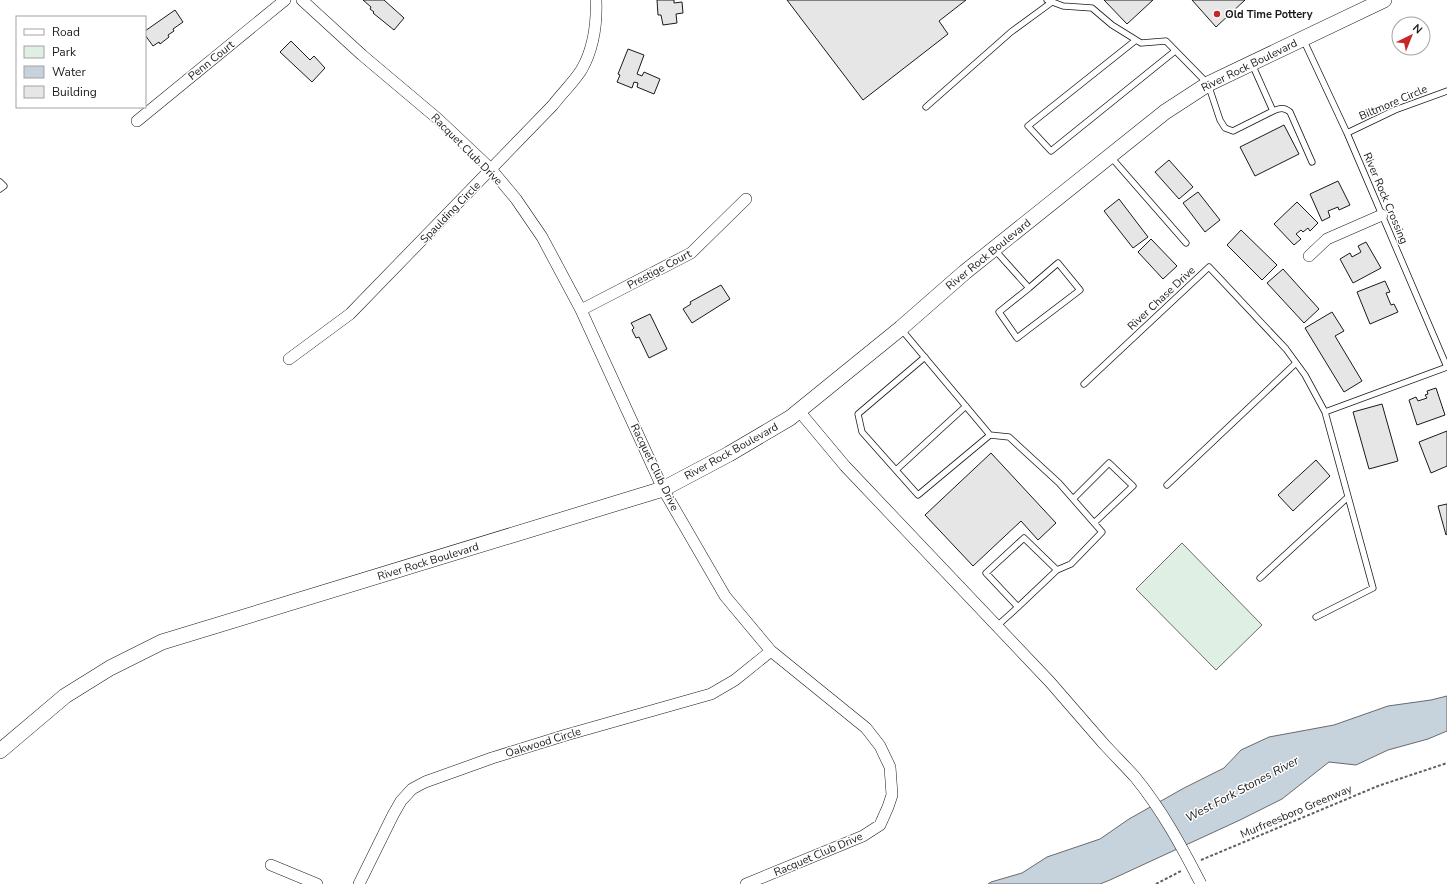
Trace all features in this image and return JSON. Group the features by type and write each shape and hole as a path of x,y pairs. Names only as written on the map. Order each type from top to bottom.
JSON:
{"street":[{"name":"Penn Court","path":"137,121 285,0"},
{"name":"Racquet Club Drive","path":"302,0 362,55 438,119 491,170 516,199 542,237 581,310 663,489 725,596 771,651 866,728 880,746 890,767 892,794 880,825 863,836 746,884"},
{"name":"Spaulding Circle","path":"289,359 350,314 491,170 552,105 581,70 589,53 597,17 596,0"},
{"name":"River Rock Boulevard","path":"0,751 65,696 110,668 162,642 663,489 729,454 790,418 799,411 901,328 994,248 1165,112 1208,84 1384,0"},
{"name":"Prestige Court","path":"581,310 691,253 746,199"},
{"path":"1309,256 1327,239 1382,215"},
{"path":"799,411 845,466 1050,682 1135,777 1160,812 1186,855 1201,884"},
{"name":"Oakwood Circle","path":"359,884 401,801 412,789 424,782 492,758 566,735 710,694 735,680 771,651"},
{"path":"271,865 317,884"}],"lane":[{"path":"926,107 1011,32 1049,1 1063,6 1092,8 1112,25 1141,43 1166,41 1208,84 1220,120 1225,128 1233,131 1273,111 1280,108 1285,108 1290,112 1312,162"},
{"name":"River Rock Crossing","path":"1303,38 1382,215 1447,367"},
{"path":"1136,40 1028,126 1051,151 1175,50"},
{"path":"1252,63 1273,111"},
{"name":"Biltmore Circle","path":"1346,133 1395,110 1447,91"},
{"path":"1110,156 1186,243"},
{"path":"0,182 4,186 0,190"},
{"path":"994,248 1029,288"},
{"path":"1058,263 1080,290 1017,338 1000,312 1029,288 1058,263"},
{"name":"River Chase Drive","path":"1084,384 1209,267 1286,349 1305,374 1324,412 1373,588 1316,617"},
{"path":"901,328 990,435 1009,437 1059,483 1102,532 1071,564 1056,570 997,626"},
{"path":"925,357 858,414 862,432 918,495 990,435"},
{"path":"1167,485 1296,363"},
{"path":"1324,412 1447,367"},
{"path":"896,470 966,406"},
{"path":"1073,499 1110,463 1133,486 1094,523"},
{"path":"1260,578 1348,497"},
{"path":"1018,607 986,572 1024,538 1056,570"}],"path":[{"name":"Murfreesboro Greenway","path":"1197,862 1378,786 1447,763"},
{"path":"1156,884 1184,869"}],"green space":[{"path":"1182,543 1262,625 1216,670 1136,589"}],"water":[{"name":"West Fork Stones River","path":"1447,696 1447,731 1428,739 1388,750 1356,765 1329,762 1282,799 1110,880 1100,884 988,884 1022,873 1047,857 1100,839 1129,819 1184,788 1224,768 1241,750 1269,737 1334,725 1388,706 1431,700"}],"building":[{"path":"363,0 384,0 404,18 394,30 373,13 374,12 370,9 371,7"},
{"path":"657,0 674,0 674,3 682,2 683,13 676,14 677,23 663,25 661,15 658,15"},
{"path":"787,0 966,0 939,21 948,34 863,100"},
{"path":"1104,0 1153,0 1127,24"},
{"name":"Old Time Pottery","path":"1192,0 1245,0 1216,27"},
{"path":"175,10 183,22 173,29 174,31 168,35 169,37 160,44 159,42 153,46 146,36 146,30"},
{"path":"291,41 310,60 314,56 325,68 312,82 280,52"},
{"path":"628,49 644,55 637,74 642,76 644,72 660,79 654,94 637,87 638,83 634,82 632,88 617,82 620,75 618,74"},
{"path":"1284,125 1299,154 1255,176 1240,147"},
{"path":"1169,160 1193,187 1179,199 1155,172"},
{"path":"1338,181 1350,205 1339,210 1338,207 1328,211 1330,217 1322,221 1310,194"},
{"path":"1198,192 1220,220 1205,232 1183,203"},
{"path":"1119,199 1148,237 1133,248 1104,211"},
{"path":"1297,202 1318,223 1310,231 1308,228 1303,232 1301,230 1296,234 1301,239 1294,245 1274,224"},
{"path":"1241,230 1277,265 1262,280 1227,245"},
{"path":"1151,239 1177,266 1163,279 1138,252"},
{"path":"1366,242 1381,268 1353,283 1340,259 1350,253 1352,257 1361,252 1358,246"},
{"path":"1283,269 1319,309 1304,323 1267,283"},
{"path":"1385,281 1390,292 1386,293 1391,305 1394,304 1398,312 1370,324 1357,292"},
{"path":"721,285 730,299 692,323 683,309 691,304 690,302"},
{"path":"1332,312 1344,331 1335,336 1362,381 1344,392 1305,328"},
{"path":"650,314 667,349 649,358 639,337 636,338 632,330 634,328 631,323"},
{"path":"1436,388 1445,415 1417,425 1409,400 1416,397 1418,401 1427,398 1425,395 1428,394 1427,391"},
{"path":"1382,404 1398,461 1369,469 1353,412"},
{"path":"1447,431 1447,466 1431,473 1419,442"},
{"path":"991,453 1056,523 1038,540 1021,521 973,566 925,515"},
{"path":"1316,460 1330,476 1293,511 1278,495"},
{"path":"1447,504 1447,534 1446,535 1438,506"}],"place":[{"name":"Old Time Pottery","path":"1217,14"}]}
